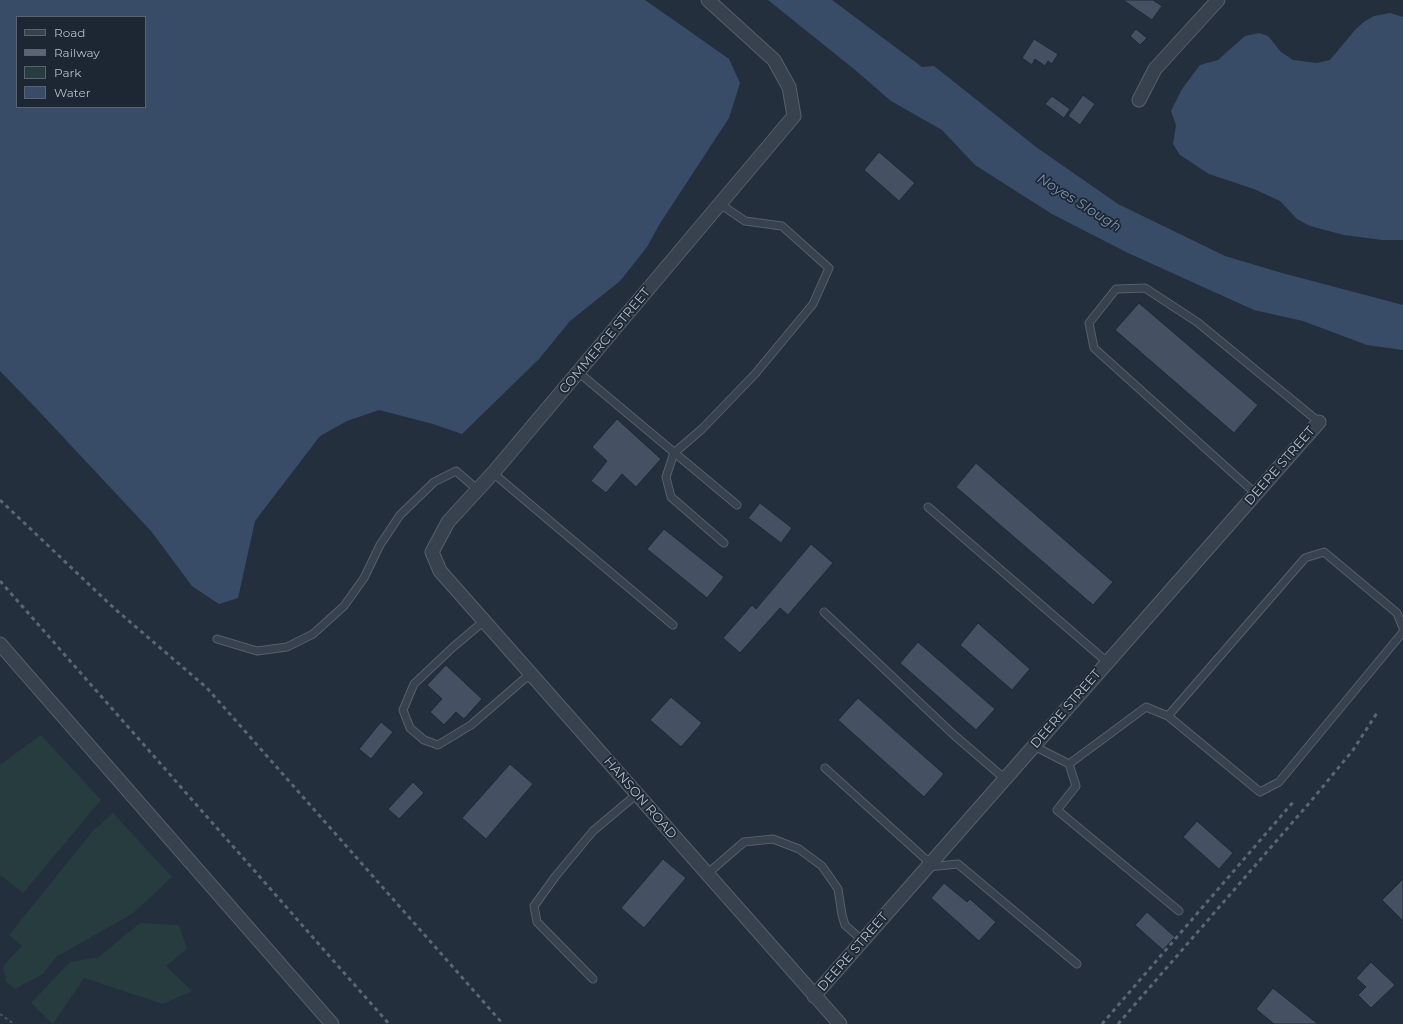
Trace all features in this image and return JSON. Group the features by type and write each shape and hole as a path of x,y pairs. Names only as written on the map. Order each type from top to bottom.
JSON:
{"street":[{"name":"COMMERCE STREET","path":"440,571 432,552 448,522 493,473 794,116 789,87 774,60 708,0"},
{"path":"1139,100 1155,69 1218,0"},
{"name":"DEERE STREET","path":"814,996 1319,422"},
{"name":"HANSON ROAD","path":"440,571 840,1024"},
{"path":"0,644 332,1024"}],"lane":[{"path":"720,204 745,221 782,226 829,268 813,304 755,374 702,429 674,453 666,476 671,497 724,542"},
{"path":"1256,494 1094,348 1089,323 1116,289 1145,288 1197,322 1319,422"},
{"path":"578,372 737,505"},
{"path":"217,639 257,652 287,647 313,634 344,606 364,578 380,545 400,515 434,482 456,471 478,490"},
{"path":"493,473 673,625"},
{"path":"928,506 1107,662"},
{"path":"1168,716 1305,558 1324,552 1397,613 1403,628"},
{"path":"824,612 954,735 1005,779"},
{"path":"484,622 452,648 414,684 403,710 410,728 424,740 438,745 471,725 530,674"},
{"path":"1069,764 1146,707 1168,716 1260,792 1279,782 1403,632"},
{"path":"1034,746 1069,764 1076,786 1058,810 1179,911"},
{"path":"825,768 929,865 958,864 1077,964"},
{"path":"593,979 537,922 534,906 555,877 593,831 637,794"},
{"path":"707,874 744,842 773,839 799,849 822,866 838,889 845,925 863,941"}],"path":[{"path":"0,1014 14,1024"}],"green space":[{"path":"41,735 101,800 23,893 0,875 0,765"},
{"path":"113,813 172,877 132,914 56,957 43,974 15,989 6,982 3,966 22,946 9,935 92,832"},
{"path":"140,923 179,925 187,949 166,966 192,991 163,1004 84,978 53,1024 31,1003 70,962 99,957"}],"water":[{"path":"0,0 645,0 729,59 740,83 729,118 659,225 647,247 620,281 570,321 539,359 462,434 433,424 379,410 347,421 320,436 255,521 238,598 219,604 192,586 151,531 0,371"},
{"name":"Noyes Slough","path":"768,0 832,0 922,67 934,66 1036,147 1118,204 1225,256 1282,273 1403,305 1403,350 1367,345 1303,321 1254,310 1128,253 1052,214 975,165 942,130 891,101 854,69"},
{"path":"1390,13 1403,17 1403,240 1382,240 1344,235 1310,226 1297,219 1280,201 1254,189 1209,174 1180,155 1173,144 1176,125 1171,111 1182,89 1200,65 1218,60 1245,36 1259,33 1268,36 1281,52 1293,60 1317,63 1330,60 1355,30 1365,21 1374,16"}],"building":[{"path":"1123,0 1153,0 1162,6 1152,20"},
{"path":"1136,29 1147,38 1140,45 1130,36"},
{"path":"1034,39 1058,54 1052,64 1048,61 1045,66 1035,59 1032,65 1022,58"},
{"path":"1083,95 1095,104 1080,125 1068,116"},
{"path":"1052,96 1070,109 1064,118 1045,104"},
{"path":"879,152 915,183 899,201 864,170"},
{"path":"1139,303 1258,405 1234,433 1115,330"},
{"path":"617,419 661,459 636,487 622,474 606,493 591,481 607,461 592,447"},
{"path":"976,463 1113,582 1093,605 956,487"},
{"path":"760,503 792,528 781,543 748,518"},
{"path":"664,529 724,577 707,598 647,549"},
{"path":"811,544 833,563 788,615 780,608 740,653 723,638 752,605 756,609"},
{"path":"978,623 1030,669 1012,690 960,645"},
{"path":"918,642 995,709 976,730 900,663"},
{"path":"446,665 482,699 464,719 456,712 444,725 430,712 442,699 427,685"},
{"path":"671,697 702,723 681,747 650,720"},
{"path":"858,698 944,774 924,797 838,720"},
{"path":"381,722 393,732 371,759 359,749"},
{"path":"510,764 533,784 486,839 462,818"},
{"path":"413,782 424,793 399,819 388,809"},
{"path":"1197,821 1233,853 1219,869 1183,837"},
{"path":"663,859 686,878 644,928 621,908"},
{"path":"1403,879 1403,921 1382,900"},
{"path":"944,883 967,902 970,899 996,922 979,941 931,898"},
{"path":"1147,912 1175,937 1163,950 1135,925"},
{"path":"1371,962 1395,985 1371,1008 1358,995 1366,987 1356,978"},
{"path":"1273,988 1318,1024 1274,1024 1256,1009"}],"railway":[{"path":"0,500 115,609 207,688 503,1024"},
{"path":"0,581 389,1024"},
{"path":"1118,1024 1311,801 1353,750 1377,713"},
{"path":"1102,1024 1294,801"}]}
